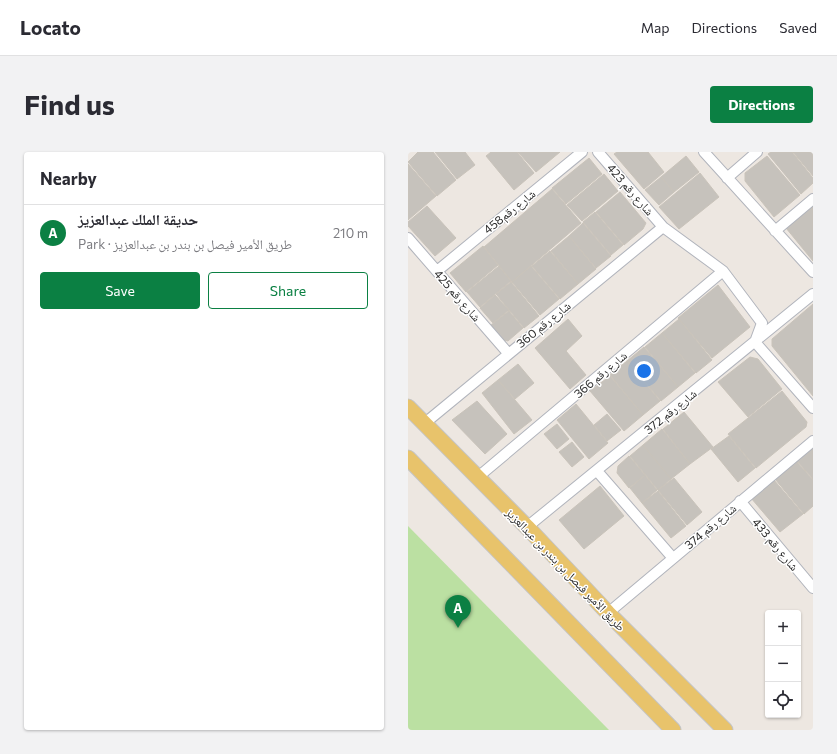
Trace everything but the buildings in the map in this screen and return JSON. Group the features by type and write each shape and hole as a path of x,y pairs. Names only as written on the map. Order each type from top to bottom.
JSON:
{"main road":[{"name":"طريق الأمير فيصل بن بندر بن عبدالعزيز","path":"408,407 425,422 608,613 725,730"},
{"path":"408,458 673,730"}],"street":[{"name":"شارع رقم458","path":"437,271 582,152"},
{"name":"شارع رقم 423","path":"598,152 663,227 723,271 762,323 756,342"},
{"path":"704,152 813,272"},
{"path":"727,178 757,152"},
{"path":"775,231 813,199"},
{"name":"شارع رقم 360","path":"425,422 663,227"},
{"name":"شارع رقم 425","path":"408,238 508,353"},
{"name":"شارع رقم 366","path":"478,477 723,271"},
{"name":"شارع رقم 372","path":"527,527 756,342 813,294"},
{"path":"756,342 813,408"},
{"name":"شارع رقم 374","path":"608,613 672,557 813,440"},
{"path":"597,471 672,557"},
{"name":"شارع رقم 433","path":"740,501 813,588"}],"green space":[{"path":"408,526 609,730 408,730"}],"place":[{"name":"حديقة الملك عبدالعزيز","path":"458,628"}]}
